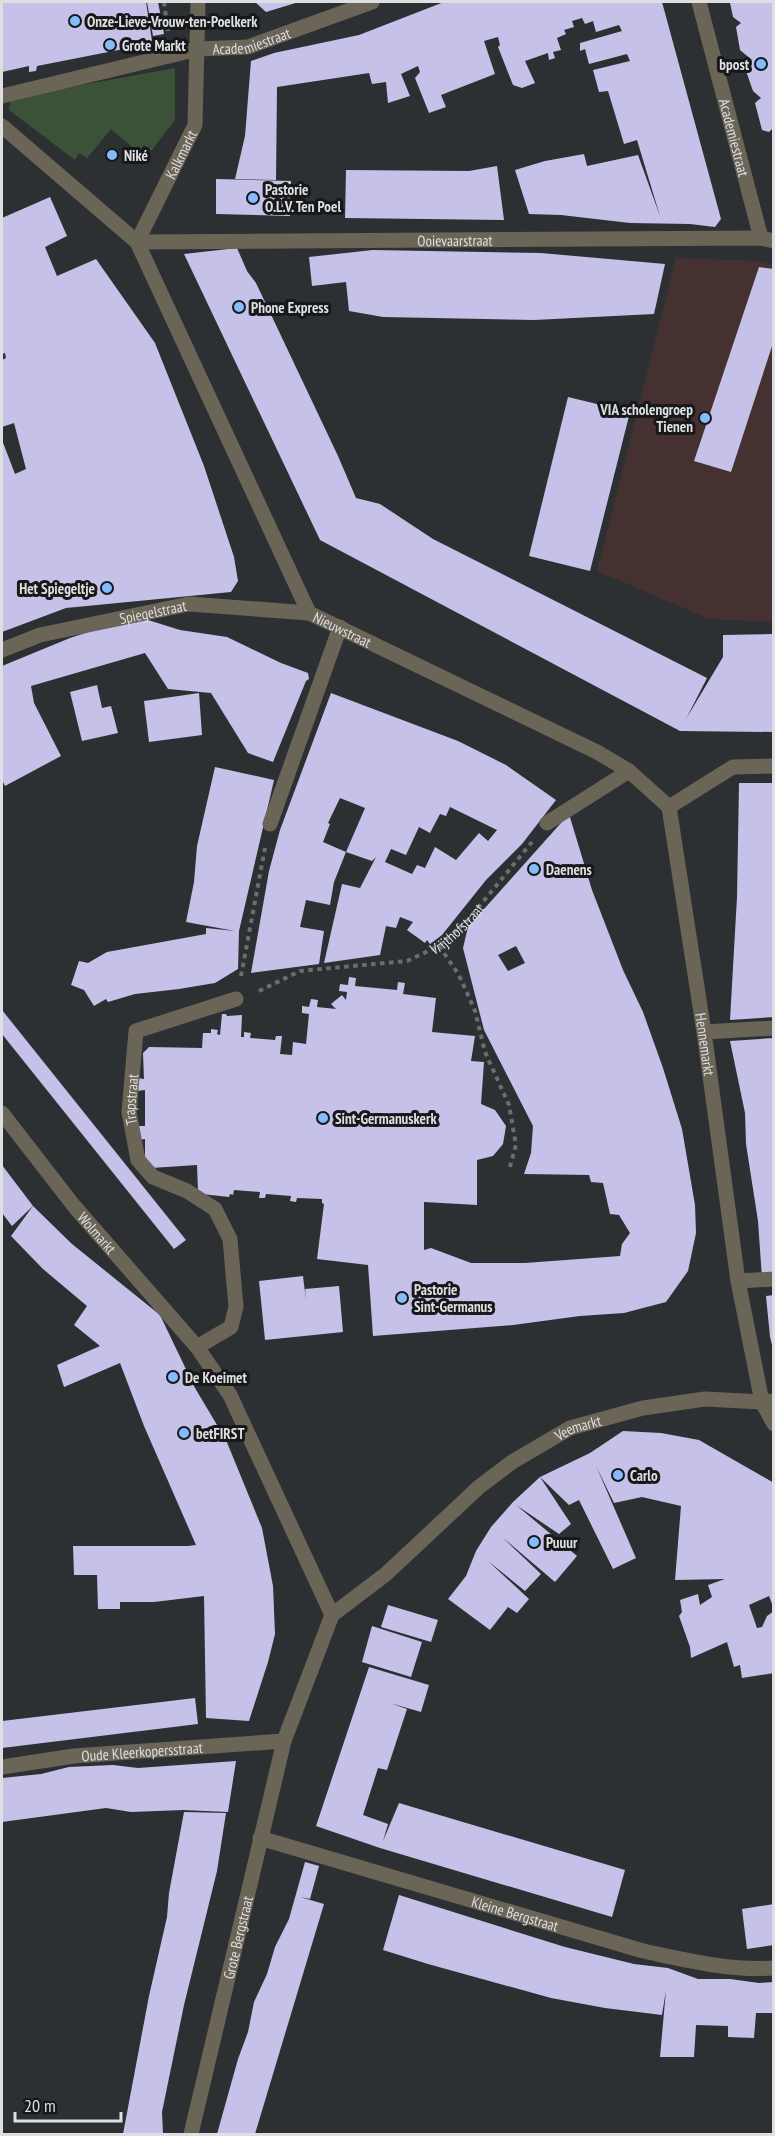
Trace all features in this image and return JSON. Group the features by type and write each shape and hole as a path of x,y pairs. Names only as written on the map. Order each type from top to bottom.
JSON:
{"street":[{"path":"2,96 198,49 198,2"},
{"name":"Academiestraat","path":"198,49 248,47 372,2"},
{"name":"Academiestraat","path":"699,2 767,239"},
{"name":"Kalkmarkt","path":"137,242 195,124 198,49"},
{"path":"2,126 137,242"},
{"name":"Ooievaarstraat","path":"137,242 767,239"},
{"name":"Nieuwstraat","path":"137,242 309,613 597,752 629,771 669,807"},
{"name":"Spiegelstraat","path":"2,650 40,635 189,604 309,613"},
{"path":"270,824 340,627"},
{"path":"669,807 733,767 774,766"},
{"path":"547,823 629,771"},
{"name":"Hennemarkt","path":"669,807 704,1032 738,1281"},
{"name":"Trapstraat","path":"197,1347 231,1327 236,1307 230,1239 215,1209 187,1191 153,1177 138,1160 129,1112 136,1031 238,991"},
{"path":"704,1032 774,1028"},
{"name":"Wolmarkt","path":"2,1113 74,1206 197,1347"},
{"path":"774,1279 738,1281 774,1424"},
{"path":"197,1347 230,1395 332,1615 284,1741"},
{"name":"Veemarkt","path":"332,1615 386,1574 479,1487 512,1462 570,1428 643,1408 705,1399 768,1402"},
{"name":"Oude Kleerkopersstraat","path":"2,1767 74,1756 284,1741"},
{"name":"Grote Bergstraat","path":"191,2134 284,1741"},
{"name":"Kleine Bergstraat","path":"260,1838 643,1951 701,1964 753,1970 774,1968"}],"path":[{"name":"Vrijthofstraat","path":"238,991 251,995 300,971 407,961 440,946 469,920 547,823"},
{"path":"238,991 270,824"},
{"path":"440,946 459,975 475,1011 485,1052 509,1105 516,1145 509,1170"}],"shaded area":[{"name":"VIA scholengroep Tienen","path":"676,258 758,261 773,265 773,622 709,619 597,571"}],"green space":[{"path":"175,68 175,120 151,151 144,145 138,152 111,129 87,158 79,153 75,160 9,110 10,100 16,97"}],"building":[{"name":"Onze-Lieve-Vrouw-ten-Poelkerk","path":"2,2 146,2 152,41 156,43 150,47 149,44 37,66 36,71 29,72 29,66 2,72"},
{"path":"147,2 158,2 164,34 153,36"},
{"path":"255,2 299,2 266,12"},
{"path":"444,2 662,2 721,219 715,227 690,224 630,223 561,215 529,214 515,170 545,161 584,154 587,166 638,155 660,216 637,140 624,144 608,91 599,92 593,70 630,61 627,54 589,64 585,49 580,51 580,43 622,31 619,25 596,32 593,21 585,24 582,18 572,21 574,27 564,30 566,34 557,38 561,50 553,52 555,58 549,60 548,53 525,61 535,83 522,88 513,85 498,47 500,45 498,37 484,41 495,74 441,95 446,107 429,113 415,78 420,72 418,66 401,74 410,96 388,103 386,82 372,84 369,73 277,87 276,180 235,179 245,136 251,61 274,53 359,35"},
{"name":"bpost","path":"774,2 774,127 769,132 762,130 755,103 761,98 753,91 745,68 752,60 740,50 736,27 741,23 733,17 730,3"},
{"path":"497,166 504,220 345,218 346,170 469,171"},
{"name":"Pastorie O.L.V. Ten Poel","path":"216,179 291,181 290,216 216,214"},
{"path":"50,197 67,236 45,247 57,276 96,259 155,343 204,466 234,557 238,581 231,592 66,608 2,632 2,440 15,474 26,469 14,423 2,427 2,360 6,358 5,353 2,354 2,218"},
{"path":"237,248 247,271 256,283 356,498 380,504 433,539 707,678 686,719 723,657 723,635 774,634 774,732 680,731 320,540 184,254"},
{"path":"373,250 541,253 665,264 654,314 534,320 383,317 349,311 346,282 312,286 309,257"},
{"path":"759,267 774,269 774,340 731,472 694,461"},
{"path":"568,397 630,412 590,571 529,556"},
{"path":"148,620 180,630 227,637 281,663 308,673 309,679 306,681 273,762 248,753 211,693 168,689 145,653 31,686 34,703 61,756 5,786 2,780 2,666 70,638 116,623"},
{"path":"97,685 102,708 111,706 118,733 82,741 70,692"},
{"path":"199,693 202,735 149,742 144,701"},
{"path":"331,693 458,741 506,765 556,800 522,844 486,880 442,935 430,944 427,940 425,943 407,930 413,922 400,917 396,928 386,926 380,955 324,963 342,884 360,888 376,857 372,861 346,852 334,882 330,905 306,900 300,927 324,931 319,964 251,973 269,871 280,830","holes":["340,798 365,808 346,852 323,842 330,824 328,823","450,807 497,830 488,841 479,833 456,860 435,847 425,868 417,865 412,874 385,862 391,849 406,855 419,827 430,833 440,814 446,816"]},
{"path":"215,767 274,780 239,931 238,969 215,983 135,994 108,1002 106,999 94,1006 84,990 71,985 79,961 88,963 107,952 206,934 206,928 235,931 186,922 194,882 197,846"},
{"path":"739,783 774,783 774,1017 730,1020 737,897"},
{"path":"569,814 592,890 623,970 643,1012 682,1129 695,1205 696,1233 688,1271 666,1302 624,1313 513,1325 373,1336 368,1265 317,1259 324,1204 322,1199 297,1198 296,1202 290,1201 291,1196 266,1194 265,1198 259,1198 260,1192 234,1190 233,1195 230,1194 229,1197 202,1194 198,1191 197,1165 151,1168 145,1162 145,1139 138,1140 138,1126 145,1126 145,1090 137,1091 137,1078 144,1079 143,1053 149,1047 202,1048 203,1033 211,1033 211,1029 218,1030 217,1034 220,1035 222,1014 226,1014 227,1016 242,1015 241,1037 244,1037 244,1032 251,1033 250,1038 275,1040 276,1036 282,1036 280,1054 292,1055 293,1042 306,1044 309,1014 302,1013 302,1006 309,1007 311,999 318,1000 317,1007 336,1009 331,1004 342,995 346,1000 347,992 339,991 340,984 348,985 349,977 356,978 355,986 397,990 398,982 405,983 403,994 436,998 432,1032 475,1036 471,1061 484,1062 481,1104 495,1110 506,1126 503,1144 493,1156 477,1160 477,1205 424,1202 424,1250 431,1248 471,1263 525,1263 620,1256 622,1244 630,1233 619,1215 610,1214 603,1183 591,1182 589,1175 524,1174 531,1153 533,1126 484,1030 463,948 468,927","holes":["516,946 525,963 508,971 498,955"]},
{"path":"2,1010 186,1240 174,1249 2,1034"},
{"path":"774,1038 774,1277 762,1278 758,1221 746,1144 745,1113 730,1041"},
{"path":"2,1165 33,1206 12,1226 2,1213"},
{"path":"33,1206 72,1244 160,1315 195,1388 226,1440 262,1528 273,1586 275,1634 249,1721 206,1718 204,1596 154,1602 120,1602 120,1609 98,1609 97,1575 74,1575 73,1546 196,1545 144,1426 120,1363 64,1387 57,1365 100,1346 74,1325 87,1306 43,1269 11,1236"},
{"path":"303,1276 306,1301 305,1289 339,1286 343,1332 265,1340 259,1281"},
{"path":"774,1295 774,1349 773,1349 766,1296"},
{"path":"623,1431 661,1433 699,1440 774,1483 774,1609 769,1596 749,1605 757,1628 762,1627 767,1616 774,1611 774,1673 742,1678 740,1665 734,1667 727,1642 691,1658 690,1647 679,1616 682,1612 680,1600 698,1594 700,1605 712,1597 708,1585 725,1579 675,1580 681,1506 642,1497 614,1503 596,1466 636,1558 613,1569 579,1500 569,1505 540,1477 590,1453"},
{"path":"540,1477 571,1524 559,1534 516,1505 577,1556 555,1582 502,1537 541,1574 525,1591 488,1561 529,1599 517,1613 508,1607 490,1630 448,1599 466,1576 476,1551 491,1527"},
{"path":"388,1605 438,1620 431,1642 381,1627"},
{"path":"372,1626 422,1642 411,1677 362,1662"},
{"path":"369,1667 429,1685 421,1712 390,1703 407,1709 387,1770 378,1768 363,1815 388,1824 383,1841 399,1803 625,1870 612,1917 380,1848 316,1826"},
{"path":"195,1698 198,1724 2,1748 2,1721"},
{"path":"236,1761 228,1812 183,1810 131,1812 106,1808 2,1822 2,1778 41,1774 69,1767 113,1765 138,1768"},
{"path":"184,1812 226,1813 217,1871 184,2005 162,2112 163,2134 123,2134 149,1996 167,1917 169,1893"},
{"path":"305,1862 319,1866 310,1899 300,1897 324,1904 255,2134 217,2134 248,2032 254,2002 267,1974 275,1947 289,1919"},
{"path":"399,1895 565,1947 634,1964 668,1968 698,1979 774,1982 774,2013 756,2013 754,2038 728,2037 728,2026 696,2025 694,2057 660,2057 666,1990 662,2015 605,2008 551,1998 383,1950"},
{"path":"774,1904 774,1945 747,1949 742,1909"}],"place":[{"name":"Onze-Lieve-Vrouw-ten-Poelkerk","path":"75,21"},
{"name":"Grote Markt","path":"110,45"},
{"name":"bpost","path":"761,64"},
{"name":"Niké","path":"112,155"},
{"name":"Pastorie O.L.V. Ten Poel","path":"253,198"},
{"name":"Phone Express","path":"239,307"},
{"name":"VIA scholengroep Tienen","path":"705,418"},
{"name":"Het Spiegeltje","path":"107,588"},
{"name":"Daenens","path":"534,869"},
{"name":"Sint-Germanuskerk","path":"323,1118"},
{"name":"Pastorie Sint-Germanus","path":"402,1298"},
{"name":"De Koeimet","path":"173,1377"},
{"name":"betFIRST","path":"184,1433"},
{"name":"Carlo","path":"618,1475"},
{"name":"Puuur","path":"534,1542"}]}
